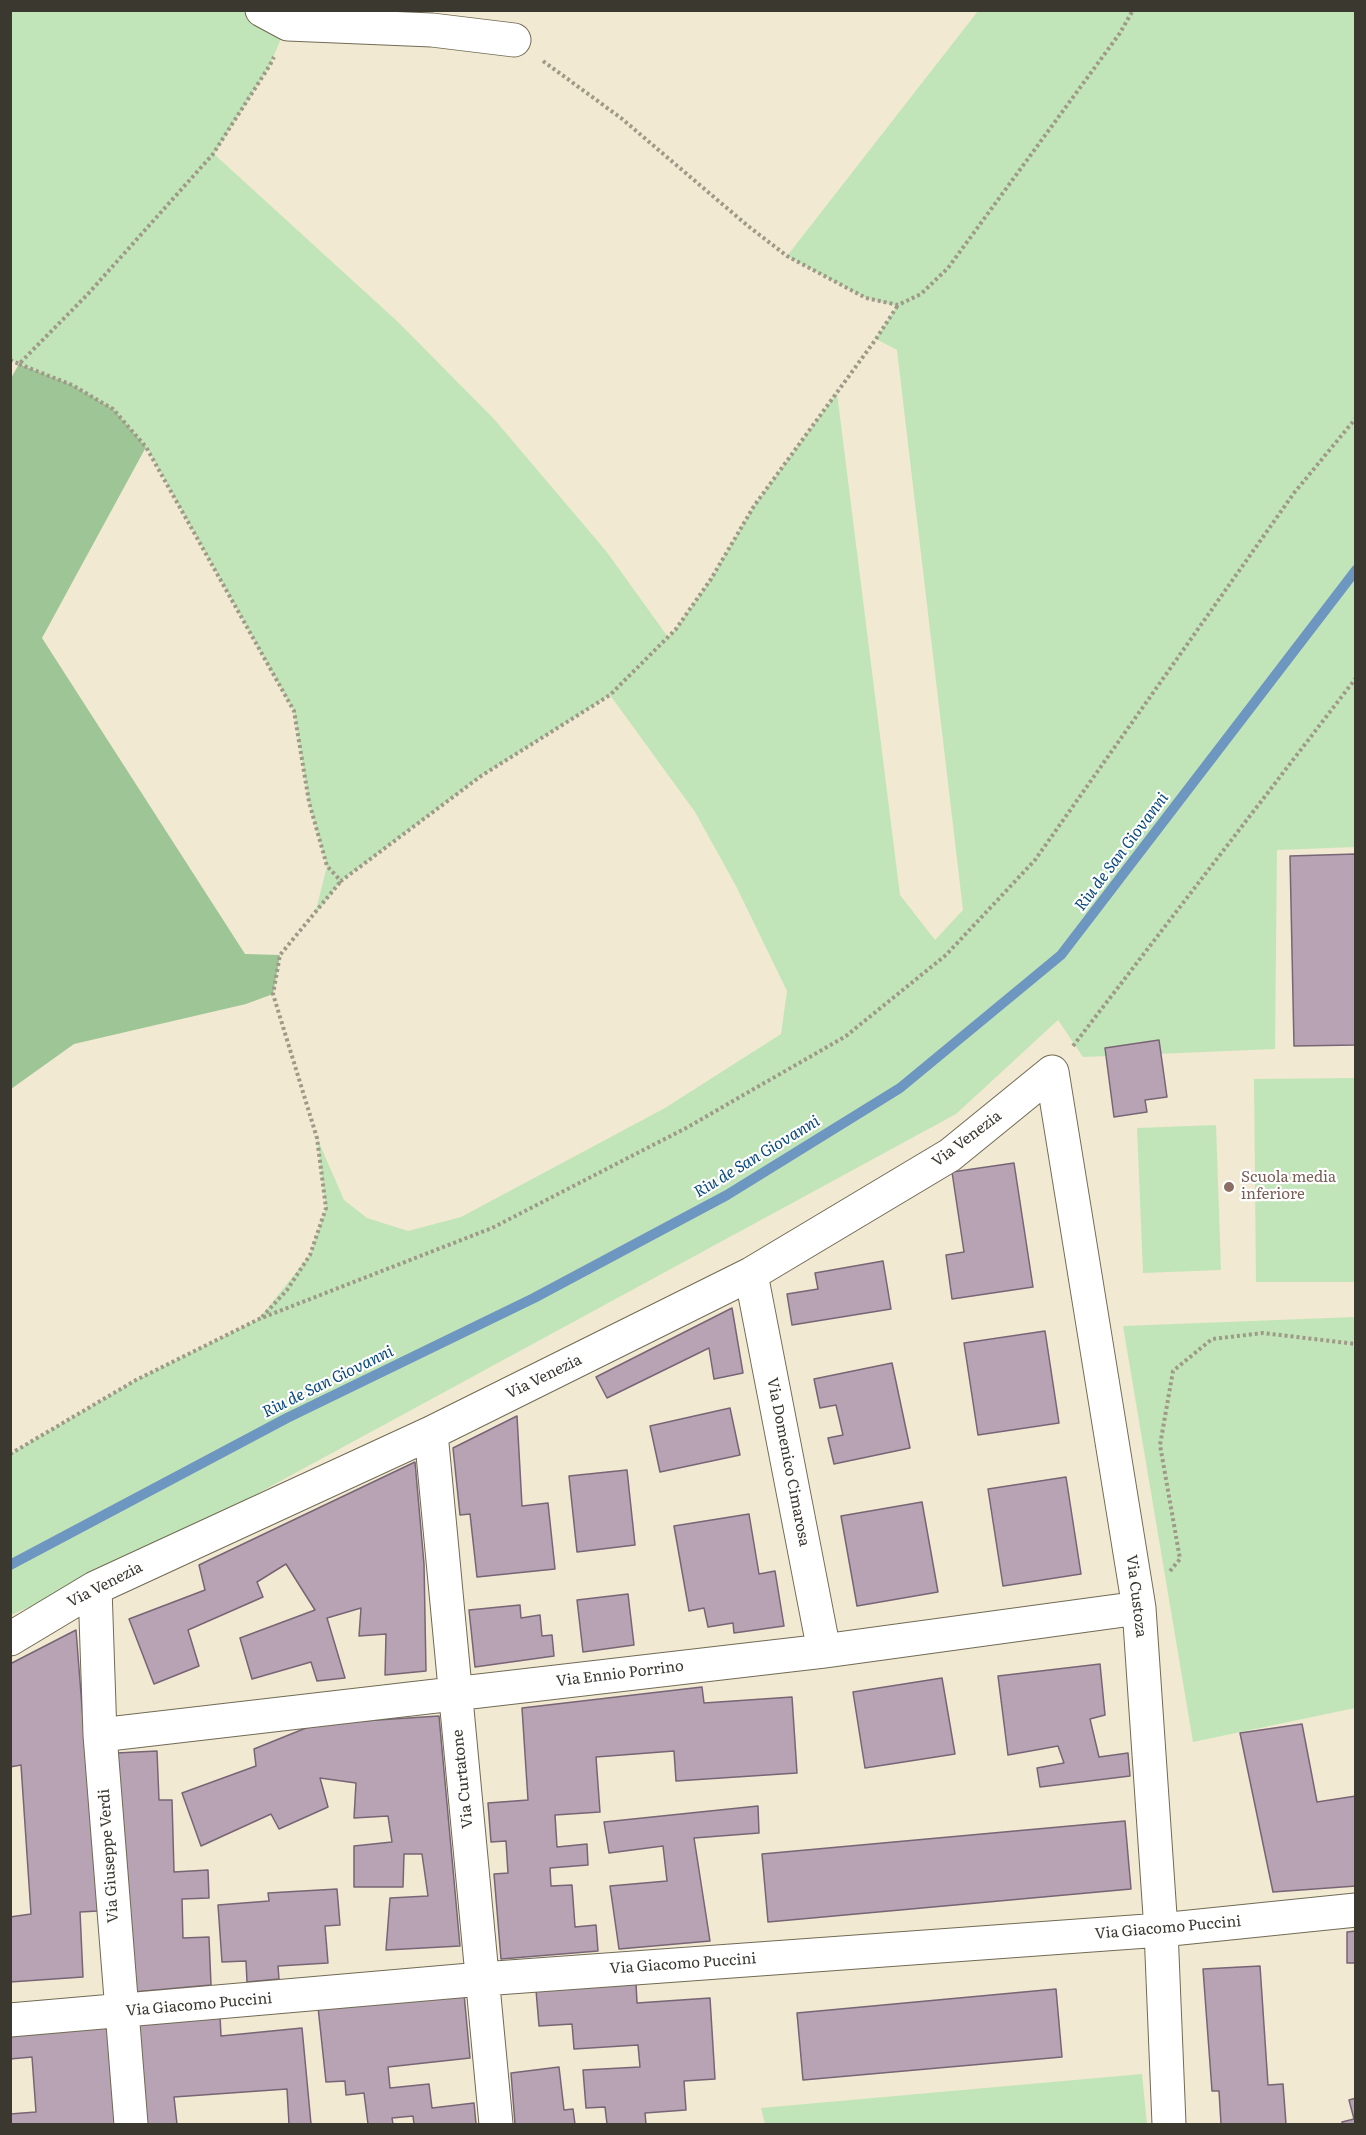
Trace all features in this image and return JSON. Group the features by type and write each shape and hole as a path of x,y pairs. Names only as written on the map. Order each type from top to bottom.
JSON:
{"street":[{"path":"275,17 432,30 514,40"},
{"name":"Via Venezia","path":"10,1639 95,1588 431,1433 751,1274 950,1155 1052,1072"},
{"name":"Via Custoza","path":"1052,1072 1139,1608 1161,1930 1170,2124"},
{"name":"Via Domenico Cimarosa","path":"751,1274 824,1650"},
{"name":"Via Curtatone","path":"431,1433 496,2124"},
{"name":"Via Giuseppe Verdi","path":"95,1588 100,1735 131,2124"},
{"name":"Via Ennio Porrino","path":"100,1735 824,1650 1139,1608"},
{"name":"Via Giacomo Puccini","path":"10,2020 482,1979 1161,1930 1356,1910"}],"path":[{"path":"259,1319 287,1290 310,1255 326,1208 317,1138 273,994 280,955 341,881 481,776 610,695 676,629 711,579 754,506 876,339 898,305 921,294 948,268 1119,33 1133,10"},
{"path":"19,364 87,295 213,154 270,65 275,17"},
{"path":"514,40 621,118 748,226 787,256 866,298 898,305"},
{"path":"10,360 72,385 113,409 146,447 294,711 312,813 327,866 341,881"},
{"path":"10,1454 136,1380 259,1319 492,1228 688,1126 846,1036 946,955 1035,860 1294,493 1356,417"},
{"path":"1052,1072 1356,678"},
{"path":"1139,1608 1180,1560 1160,1445 1173,1371 1212,1339 1263,1333 1356,1344"}],"green space":[{"path":"11,11 241,11 282,36 270,65 214,154 398,322 494,419 606,551 668,637 711,579 754,506 837,393 900,895 935,940 963,910 897,350 876,339 897,306 866,298 787,256 978,11 1355,11 1355,847 1277,850 1275,1049 1083,1057 1058,1020 956,1114 137,1559 11,1615 10,1454 136,1380 259,1319 310,1255 326,1208 317,1138 344,1200 367,1218 408,1231 461,1217 665,1108 781,1034 787,991 736,886 695,812 610,695 481,776 341,881 315,914 327,866 309,802 294,711 146,446 113,409 72,385 11,360"},
{"path":"19,364 72,385 113,409 146,447 42,638 245,954 280,955 273,994 246,1004 74,1044 11,1089 10,380"},
{"path":"1355,1078 1355,1282 1256,1282 1254,1079"},
{"path":"1216,1125 1221,1270 1143,1273 1137,1128"},
{"path":"1355,1317 1355,1708 1193,1742 1123,1326"},
{"path":"1142,2074 1147,2124 765,2124 761,2108"}],"building":[{"path":"1356,854 1356,1045 1294,1046 1290,856"},
{"path":"1159,1040 1167,1097 1145,1100 1147,1112 1114,1117 1105,1048"},
{"path":"1014,1163 1033,1287 952,1299 946,1255 964,1252 952,1172"},
{"path":"883,1261 891,1309 792,1325 787,1294 818,1289 815,1273"},
{"path":"732,1308 743,1373 714,1379 709,1348 607,1398 596,1377"},
{"path":"1045,1331 1059,1423 978,1435 964,1343"},
{"path":"892,1363 910,1448 834,1464 828,1438 843,1435 836,1405 820,1408 814,1379"},
{"path":"730,1408 740,1455 660,1472 650,1426"},
{"path":"517,1416 522,1506 548,1503 555,1569 477,1577 470,1514 460,1515 453,1448"},
{"path":"415,1462 424,1564 426,1671 385,1675 386,1634 359,1636 361,1608 327,1618 345,1678 317,1681 311,1662 252,1679 240,1638 315,1610 286,1564 257,1582 263,1597 188,1630 199,1666 154,1684 129,1619 205,1590 199,1565"},
{"path":"627,1470 635,1545 577,1552 569,1476"},
{"path":"1066,1477 1081,1574 1003,1586 988,1489"},
{"path":"922,1502 938,1592 857,1606 841,1516"},
{"path":"749,1514 759,1574 775,1571 784,1626 734,1633 733,1623 708,1627 704,1608 689,1611 674,1526"},
{"path":"628,1594 634,1645 583,1652 577,1600"},
{"path":"520,1605 521,1618 540,1615 542,1636 552,1635 554,1656 475,1667 469,1610"},
{"path":"76,1630 98,1911 80,1912 83,1977 10,1982 10,1917 31,1914 21,1765 10,1767 10,1664"},
{"path":"1100,1664 1105,1715 1090,1719 1099,1757 1128,1753 1130,1776 1040,1787 1037,1768 1064,1763 1058,1746 1008,1755 998,1676"},
{"path":"942,1678 955,1754 865,1768 853,1692"},
{"path":"702,1687 704,1703 792,1697 797,1773 676,1781 674,1751 596,1757 600,1812 555,1815 557,1847 587,1844 588,1865 550,1868 551,1886 572,1885 575,1927 596,1925 598,1951 501,1959 494,1874 508,1873 506,1841 491,1842 488,1803 528,1800 522,1708"},
{"path":"439,1716 460,1946 386,1950 390,1898 428,1896 422,1854 404,1854 403,1887 354,1887 354,1846 392,1842 388,1816 354,1818 356,1783 320,1778 328,1807 279,1829 271,1814 201,1846 182,1793 256,1766 254,1749 316,1724"},
{"path":"1302,1724 1317,1802 1356,1796 1356,1886 1273,1892 1240,1733"},
{"path":"157,1751 159,1800 172,1800 174,1872 208,1870 209,1898 182,1899 183,1938 209,1937 211,1985 134,1992 116,1753"},
{"path":"758,1806 759,1833 694,1838 710,1941 619,1949 610,1886 667,1881 663,1846 609,1853 604,1822"},
{"path":"1125,1821 1131,1889 768,1922 762,1854"},
{"path":"337,1889 340,1925 325,1926 328,1963 278,1966 279,1979 247,1982 246,1961 222,1962 218,1905 269,1901 268,1893"},
{"path":"1356,1931 1356,1963 1347,1963 1347,1932"},
{"path":"1260,1966 1268,2085 1283,2084 1286,2124 1221,2124 1219,2091 1212,2091 1203,1969"},
{"path":"636,1983 637,2003 710,1998 715,2079 684,2081 686,2110 645,2113 646,2124 607,2124 605,2107 586,2108 583,2070 640,2067 638,2045 574,2049 572,2024 539,2026 536,1990"},
{"path":"1056,1989 1062,2057 803,2080 797,2013"},
{"path":"464,1994 470,2058 388,2067 390,2088 429,2084 432,2108 474,2103 476,2124 414,2124 413,2116 392,2118 393,2124 368,2124 364,2093 346,2095 345,2081 326,2082 318,2007"},
{"path":"220,2016 221,2036 302,2028 311,2124 289,2124 287,2089 174,2097 177,2124 145,2124 137,2023"},
{"path":"107,2025 116,2124 10,2124 10,2114 36,2112 32,2057 10,2059 10,2034"},
{"path":"559,2067 564,2110 573,2109 575,2124 515,2124 511,2073"},
{"path":"1356,2098 1356,2124 1342,2124 1342,2122 1354,2119 1349,2100"}],"waterway":[{"name":"Riu de San Giovanni","path":"10,1565 287,1418 534,1298 727,1195 900,1088 1061,955 1356,570"}],"place":[{"name":"Scuola media inferiore","path":"1229,1187"}]}
